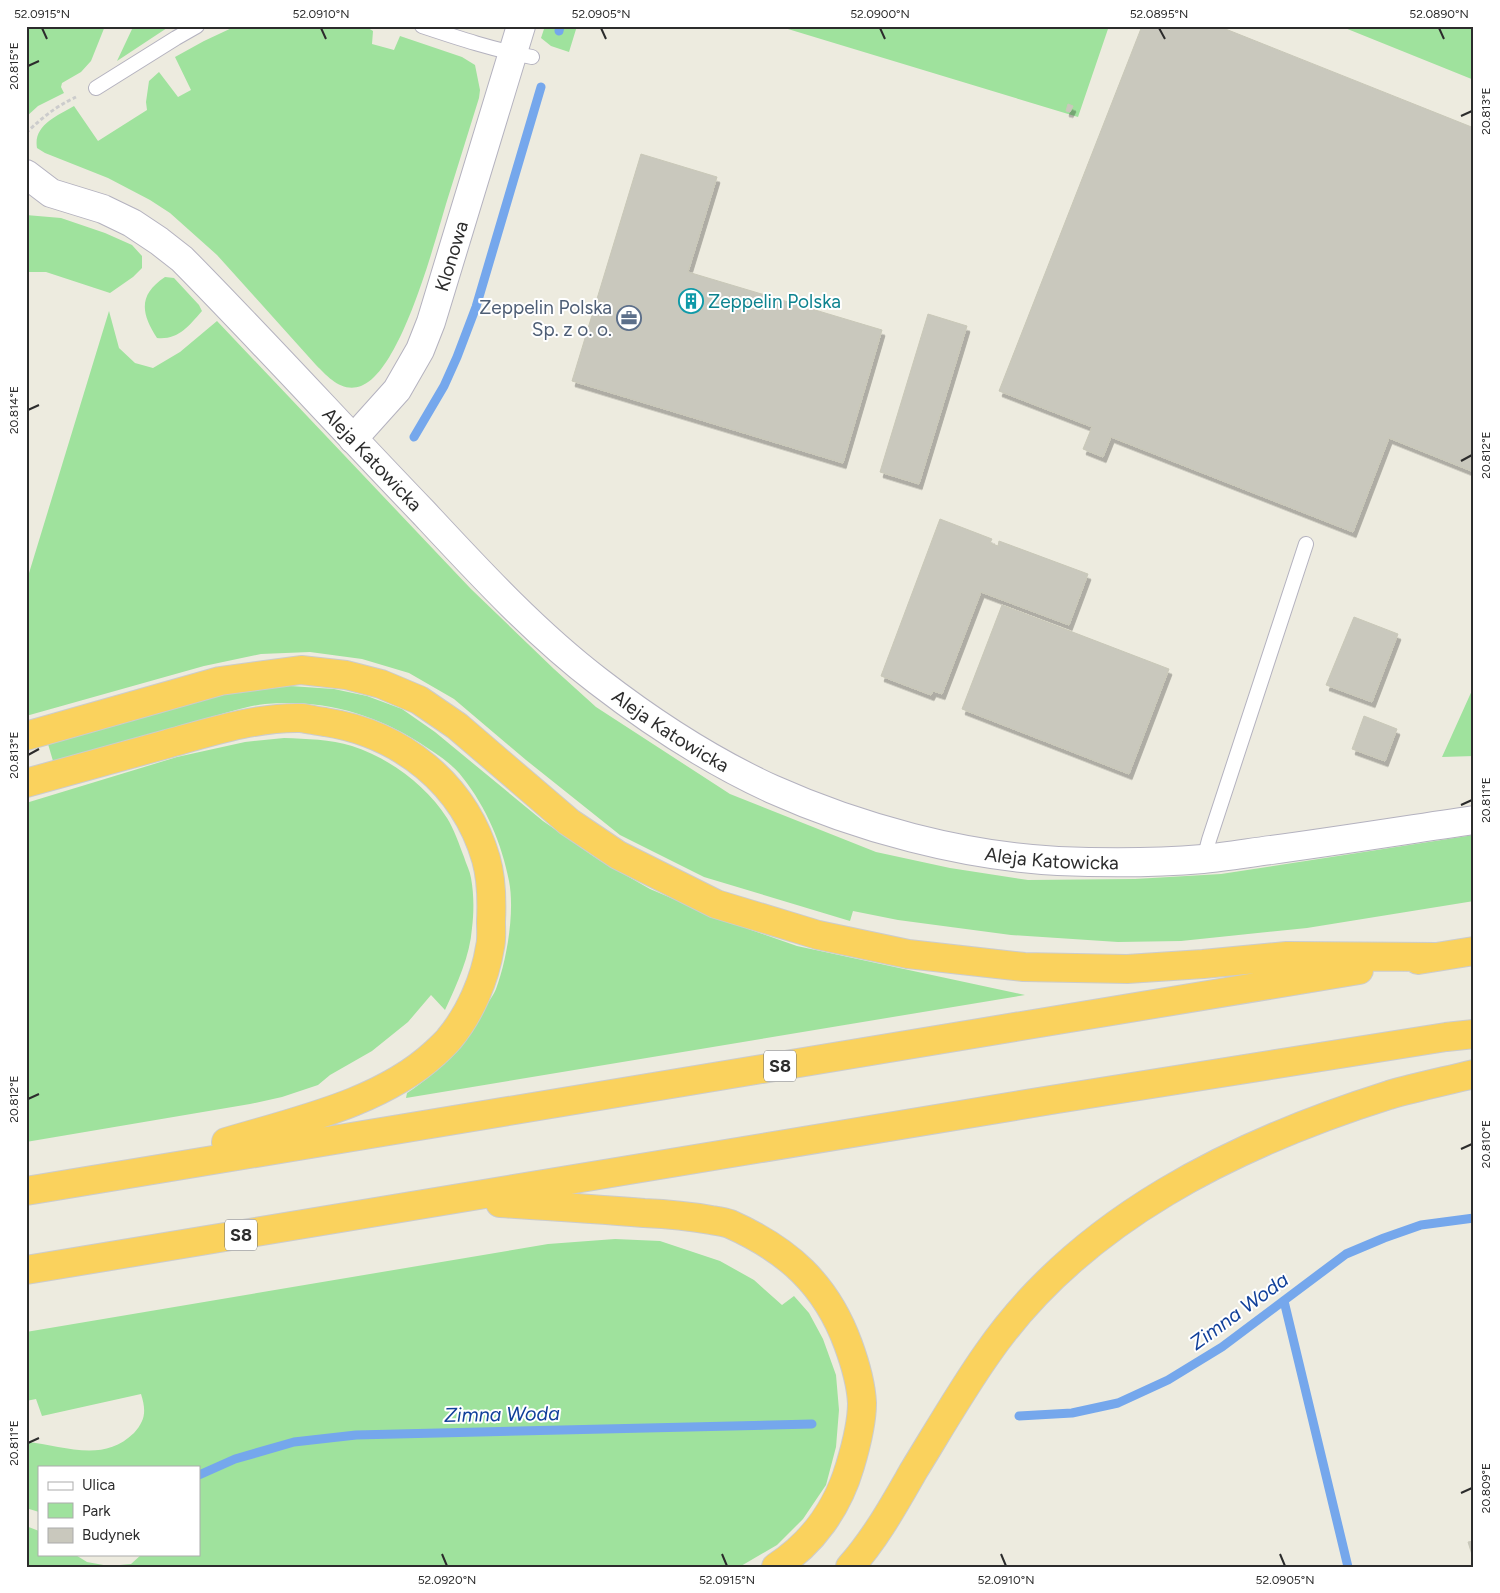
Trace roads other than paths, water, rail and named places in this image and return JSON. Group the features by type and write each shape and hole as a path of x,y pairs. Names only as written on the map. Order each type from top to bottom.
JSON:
{"highway":[{"path":"26,736 220,681 301,670 346,675 381,684 419,700 457,726 569,822 618,855 716,904 818,935 908,954 1024,967 1127,969 1288,956 1436,957"},
{"path":"26,783 242,724 301,718 339,724 374,734 403,749 448,787 466,813 477,835 486,860 491,889 491,946 482,981 468,1010 448,1040 422,1065 397,1081 342,1107 124,1174"},
{"name":"S8","path":"26,1191 1474,951"},
{"name":"S8","path":"26,1270 1028,1104 1474,1034"},
{"path":"850,1567 868,1544 948,1412 988,1352 1016,1316 1076,1256 1116,1225 1160,1196 1200,1172 1243,1151 1354,1107 1391,1095 1474,1074"},
{"path":"457,1200 686,1215 728,1223 768,1244 797,1265 820,1290 841,1326 856,1364 862,1403 858,1442 845,1484 836,1504 807,1542 776,1567"}],"street":[{"name":"Klonowa","path":"353,439 398,390 420,350 522,55 521,26"},
{"name":"Aleja Katowicka","path":"26,174 38,196 103,209 132,223 182,259 484,576 537,628 594,679 674,735 772,789 852,820 899,834 959,848 1058,861 1146,862 1204,858 1318,844 1474,820"}],"lane":[{"path":"96,88 197,26"},
{"path":"422,26 466,41 522,55"},
{"path":"1204,858 1306,544"}],"waterway":[{"path":"559,31 560,26"},
{"path":"414,437 444,386 476,307 541,87"},
{"name":"Zimna Woda","path":"1019,1416 1072,1413 1118,1403 1168,1380 1222,1347 1346,1254 1421,1225 1474,1218"},
{"path":"1284,1301 1348,1567"},
{"name":"Zimna Woda","path":"200,1475 235,1459 294,1442 356,1435 812,1424"}],"place":[{"name":"Zeppelin Polska","path":"691,301"},
{"name":"Zeppelin Polska Sp. z o. o.","path":"629,318"}]}
